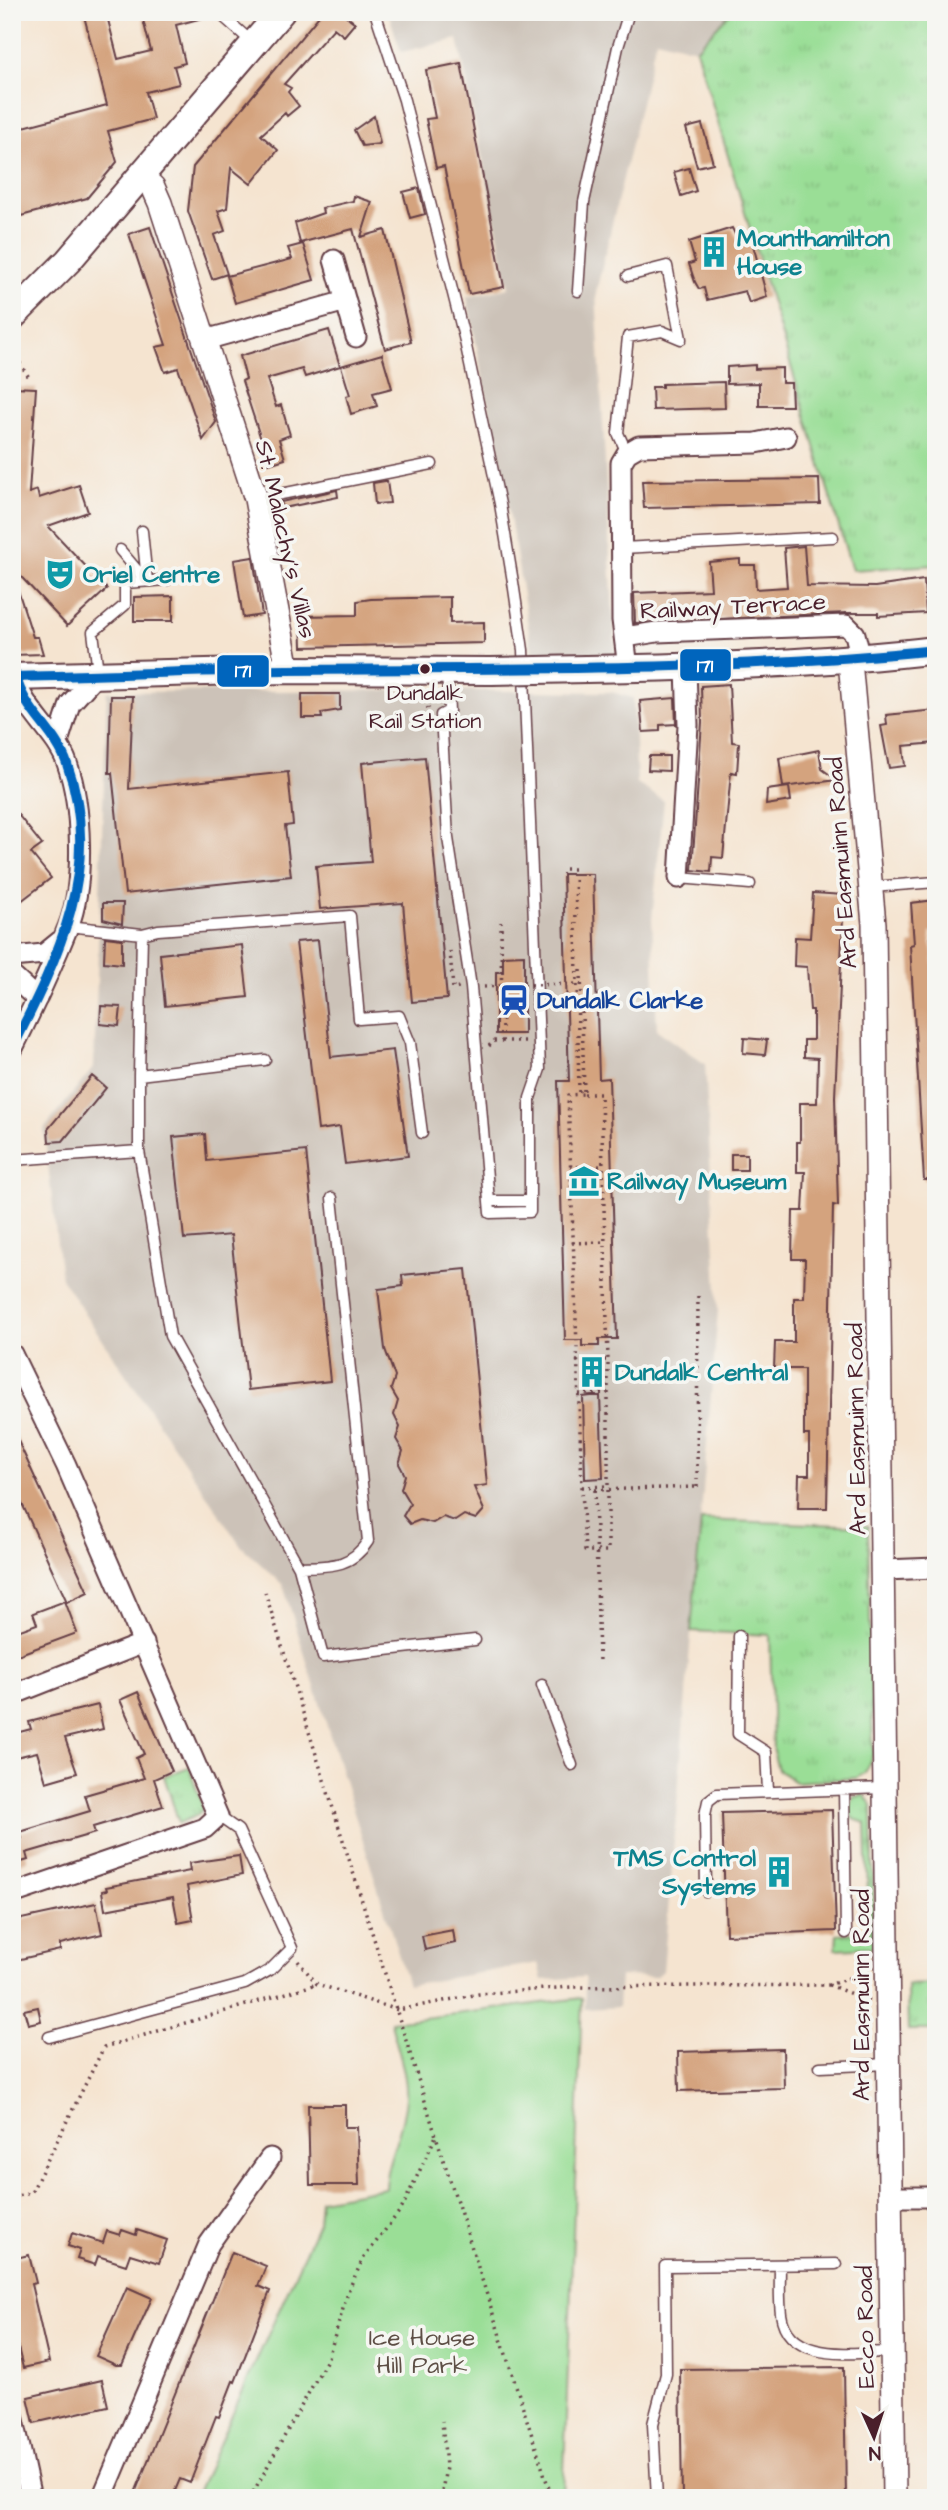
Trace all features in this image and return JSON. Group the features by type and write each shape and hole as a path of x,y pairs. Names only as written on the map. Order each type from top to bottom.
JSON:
{"main road":[{"path":"12,317 68,261 278,13"},
{"path":"14,677 288,670 686,669 855,660 936,650"}],"street":[{"name":"St. Malachy's Villas","path":"141,176 152,187 160,203 256,499 288,670"},
{"path":"334,260 356,337"},
{"path":"205,340 346,301"},
{"path":"626,668 621,463 626,453 639,446 756,443 786,437"},
{"name":"Railway Terrace","path":"625,637 657,632 846,625 855,634 855,660"},
{"name":"Ard Easmuinn Road","path":"855,660 872,887 884,1570 889,2197"},
{"path":"679,878 688,725 686,669"},
{"path":"58,742 70,705 98,673"},
{"path":"12,1050 65,932 78,853 78,815 67,764 58,742 18,692 14,677"},
{"path":"12,957 44,954 65,932"},
{"path":"12,976 37,999"},
{"path":"12,1354 66,1465 218,1816 205,1828 12,1894"},
{"path":"884,1570 936,1568"},
{"path":"12,1695 144,1643"},
{"path":"102,2498 209,2244 270,2158"},
{"path":"889,2197 936,2197"},
{"name":"Ecco Road","path":"889,2197 894,2498"},
{"path":"12,2411 31,2498"}],"lane":[{"path":"218,12 254,44"},
{"path":"375,12 404,100 449,275 500,505 523,650 540,1069 530,1098 530,1212 491,1213 471,987 448,838 442,715 449,711 447,671"},
{"path":"578,291 584,202 618,47 629,12"},
{"path":"626,453 618,433 628,337 662,331 681,339 667,266 628,276"},
{"path":"256,499 432,464"},
{"path":"142,531 147,581"},
{"path":"622,548 833,537"},
{"path":"120,550 147,581"},
{"path":"98,673 93,632 125,605 125,583 167,580"},
{"path":"679,878 750,884"},
{"path":"872,887 936,881"},
{"path":"65,932 142,934 158,930 350,916 359,1019 399,1016 410,1044 422,1133"},
{"path":"142,934 139,1151 170,1336 299,1567 323,1657 475,1640"},
{"path":"139,1075 265,1060"},
{"path":"12,1160 139,1151"},
{"path":"299,1567 340,1565 353,1560 368,1541 332,1198"},
{"path":"491,1201 530,1200"},
{"path":"739,1636 738,1734 766,1752 768,1791"},
{"path":"542,1685 572,1765"},
{"path":"706,1891 705,1815 708,1801 717,1794 886,1788"},
{"path":"844,1790 846,1933"},
{"path":"49,2037 244,1984 270,1970 292,1948 238,1830 218,1816"},
{"path":"820,2067 888,2064"},
{"path":"780,2264 781,2315 788,2335 812,2350 892,2352"},
{"path":"657,2498 653,2424 666,2374 665,2266 836,2264"}],"path":[{"path":"12,351 30,379"},
{"path":"565,869 575,869 579,1095"},
{"path":"500,922 502,1041"},
{"path":"581,970 584,1094"},
{"path":"524,985 581,984"},
{"path":"488,1052 490,1045 502,1041 538,1040"},
{"path":"601,1094 608,1360 608,1551 585,1551 568,1095 608,1093"},
{"path":"570,1167 603,1166"},
{"path":"572,1243 605,1242"},
{"path":"599,1663 595,1490 697,1487 698,1293"},
{"path":"576,1361 608,1360"},
{"path":"578,1394 608,1393"},
{"path":"582,1487 608,1486"},
{"path":"265,1592 552,2498"},
{"path":"292,1948 300,1965 317,1983 398,2010 480,1994 571,1987 829,1985 887,1965"},
{"path":"12,2197 31,2193 104,2047 317,1983"},
{"path":"829,1985 888,2008"},
{"path":"250,2498 328,2357 349,2289 363,2259 402,2208 436,2136"},
{"path":"441,2498 446,2467 442,2421"}],"shaded area":[{"path":"388,12 731,12 696,49 656,39 596,292 615,653 533,655 507,499 467,297 509,288 458,39 401,52"},
{"path":"107,692 611,692 633,698 637,784 664,801 652,919 657,1030 705,1064 718,1310 663,1971 655,1977 620,1976 618,2007 585,2009 585,1977 542,1980 538,1963 408,1985 283,1585 240,1545 61,1278 44,1129 94,1067"}],"green space":[{"path":"731,12 936,12 936,565 852,570 696,49"},
{"path":"701,1520 868,1526 873,1754 865,1773 856,1778 796,1782 778,1770 773,1751 770,1635 691,1631"},
{"path":"189,1767 203,1808 198,1815 179,1823 164,1776"},
{"path":"864,1795 872,1805 874,1947 836,1949 837,1934 869,1932 866,1823 853,1819 848,1810 854,1797"},
{"path":"936,1984 936,2030 908,2030 907,1985"},
{"name":"Ice House Hill Park","path":"582,1998 563,2498 195,2498 318,2223 320,2200 385,2188 406,2098 403,2070 391,2022"}],"building":[{"path":"83,12 106,12 118,59 151,51 141,12 205,12 206,17 176,25 185,63 174,66 179,84 146,92 153,119 108,131 117,162 87,198 21,216 16,200 12,201 12,130 107,105"},
{"path":"314,12 348,12 345,15 355,23 344,36 334,28 284,84 291,88 288,92 299,106 287,116 285,113 261,135 278,150 251,184 231,168 227,208 218,211 225,231 214,235 227,274 212,279 188,211 193,167 319,16"},
{"path":"461,63 504,287 469,294 444,166 436,168 426,119 435,118 426,70"},
{"path":"374,116 380,144 362,146 354,130"},
{"path":"702,124 713,163 697,167 686,128"},
{"path":"689,168 696,191 681,196 674,172"},
{"path":"419,188 425,214 410,218 403,192"},
{"path":"354,196 372,202 361,237 385,230 411,342 385,349 353,229 300,243 295,223 323,213 322,208 353,201"},
{"path":"150,227 216,422 203,440 178,368 165,372 156,347 166,345 129,234"},
{"path":"732,228 740,244 752,241 767,297 749,303 745,291 707,300 704,288 699,289 695,282 689,264 695,262 689,242"},
{"path":"303,244 314,280 235,303 227,276 292,259 288,248"},
{"path":"329,330 340,366 305,377 302,369 267,379 276,407 281,405 290,435 279,439 285,459 269,464 242,381 246,379 240,356"},
{"path":"382,354 392,388 373,393 377,406 351,414 346,396 350,395 341,366"},
{"path":"755,365 755,369 782,368 782,383 791,383 792,406 759,406 759,383 727,384 727,367"},
{"path":"724,382 725,408 653,410 652,387 662,387 662,384"},
{"path":"12,387 36,388 29,493 37,490 39,498 79,485 88,512 48,526 107,589 67,626 12,567"},
{"path":"819,479 820,504 644,508 642,481"},
{"path":"387,481 390,503 375,504 373,483"},
{"path":"337,490 338,497 283,508 281,502"},
{"path":"804,546 807,586 875,587 924,580 926,613 878,616 878,613 846,613 635,623 634,593 711,590 709,562 740,559 740,565 755,565 756,589 787,587 784,548"},
{"path":"253,557 262,615 243,618 234,560"},
{"path":"12,581 15,581 33,637 38,637 43,654 12,655"},
{"path":"173,596 173,621 134,621 134,597"},
{"path":"450,597 450,623 484,622 484,643 302,647 301,616 357,615 357,601 371,599"},
{"path":"729,684 732,742 739,743 737,773 731,772 723,858 712,857 711,872 692,870 702,722 701,686"},
{"path":"302,694 340,694 340,710 321,713 322,718 302,718"},
{"path":"111,696 133,696 129,789 288,772 293,825 285,826 291,876 125,894 112,773 109,773"},
{"path":"675,698 676,724 660,725 660,731 643,732 640,701"},
{"path":"936,710 936,743 903,746 905,766 889,768 881,726 887,725 886,715"},
{"path":"819,750 822,769 837,780 783,787 779,758"},
{"path":"649,756 669,756 669,771 648,770"},
{"path":"425,757 447,999 412,1002 403,903 320,909 316,866 371,862 362,763"},
{"path":"789,787 791,801 766,805 767,790"},
{"path":"12,807 42,845 31,853 51,878 12,908"},
{"path":"563,874 593,874 599,1079 609,1078 617,1339 599,1339 599,1346 582,1346 582,1340 565,1340 558,1081 569,1081"},
{"path":"813,893 844,895 835,1097 838,1206 833,1205 827,1508 798,1508 799,1475 809,1475 809,1435 804,1435 804,1369 774,1369 775,1342 794,1342 794,1298 804,1298 805,1259 792,1259 793,1211 803,1211 805,1172 797,1172 797,1142 800,1142 800,1103 817,1103 818,1058 804,1057 804,1040 813,1040 813,1010 810,1010 807,967 794,966 795,937 810,938"},
{"path":"936,900 936,933 930,933 936,983 936,1180 924,1180 910,945 914,944 911,903"},
{"path":"103,903 123,903 122,924 103,919"},
{"path":"105,937 122,939 122,964 104,962"},
{"path":"318,940 331,1057 393,1050 408,1156 345,1164 340,1127 318,1130 296,942"},
{"path":"242,945 248,997 165,1006 160,954"},
{"path":"524,955 524,1034 496,1034 496,972 503,972 503,956"},
{"path":"101,1006 121,1007 119,1026 100,1024"},
{"path":"744,1038 767,1040 765,1055 743,1053"},
{"path":"92,1076 106,1088 63,1141 49,1142 48,1129"},
{"path":"205,1134 207,1161 306,1151 330,1381 248,1390 231,1235 184,1239 173,1137"},
{"path":"731,1154 747,1154 747,1170 731,1170"},
{"path":"466,1269 487,1485 474,1487 484,1510 476,1519 464,1515 455,1521 443,1517 433,1523 420,1520 410,1524 403,1516 410,1504 401,1489 405,1475 399,1464 403,1451 396,1439 400,1427 394,1415 398,1401 391,1389 395,1377 385,1349 378,1289 403,1286 402,1275"},
{"path":"600,1396 603,1478 585,1479 583,1397"},
{"path":"12,1428 88,1592 67,1602 20,1499 12,1503"},
{"path":"65,1601 77,1633 12,1657 12,1633 37,1624 33,1613"},
{"path":"138,1692 172,1771 154,1779 163,1806 93,1827 95,1833 26,1853 28,1860 12,1865 12,1820 16,1820 22,1839 20,1832 90,1811 85,1795 144,1778 136,1758 144,1754 120,1700"},
{"path":"98,1705 103,1729 65,1738 77,1773 46,1782 37,1752 12,1758 12,1734 31,1729 29,1722"},
{"name":"TMS Control Systems","path":"832,1810 836,1931 726,1935 722,1813"},
{"path":"239,1856 242,1875 187,1886 193,1920 178,1923 173,1897 105,1910 102,1891 107,1890 106,1887 190,1871 189,1863"},
{"path":"96,1903 102,1934 60,1944 60,1950 12,1961 12,1921"},
{"path":"453,1930 455,1943 425,1950 422,1936"},
{"path":"38,2007 41,2021 28,2024 24,2010"},
{"path":"783,2049 784,2088 679,2091 678,2052"},
{"path":"308,2105 345,2105 345,2127 357,2127 359,2185 310,2185"},
{"path":"122,2230 136,2235 137,2230 167,2240 159,2263 130,2254 126,2265 98,2256 95,2265 77,2259 80,2250 68,2246 72,2233 103,2243 107,2231 120,2235"},
{"path":"232,2252 266,2266 258,2286 270,2291 235,2382 233,2381 219,2417 216,2416 190,2483 180,2479 172,2498 133,2498"},
{"path":"29,2255 36,2283 31,2284 49,2362 23,2368 12,2323 12,2259"},
{"path":"127,2287 152,2298 122,2365 116,2365 96,2356"},
{"path":"844,2367 846,2498 682,2498 680,2369"},
{"path":"102,2380 108,2406 34,2423 28,2397"}],"transit line":[{"name":"171","path":"12,677 693,665 936,650"},
{"name":"171","path":"12,1049 59,946 78,876 80,839 77,802 67,764 56,741 26,700 16,677"}],"place":[{"name":"Mounthamilton House","path":"714,252"},
{"name":"Oriel Centre","path":"60,574"},
{"name":"Dundalk Rail Station","path":"425,669"},
{"name":"Dundalk Clarke","path":"514,1000"},
{"name":"Railway Museum","path":"584,1181"},
{"name":"Dundalk Central","path":"592,1372"},
{"name":"TMS Control Systems","path":"779,1872"}]}
